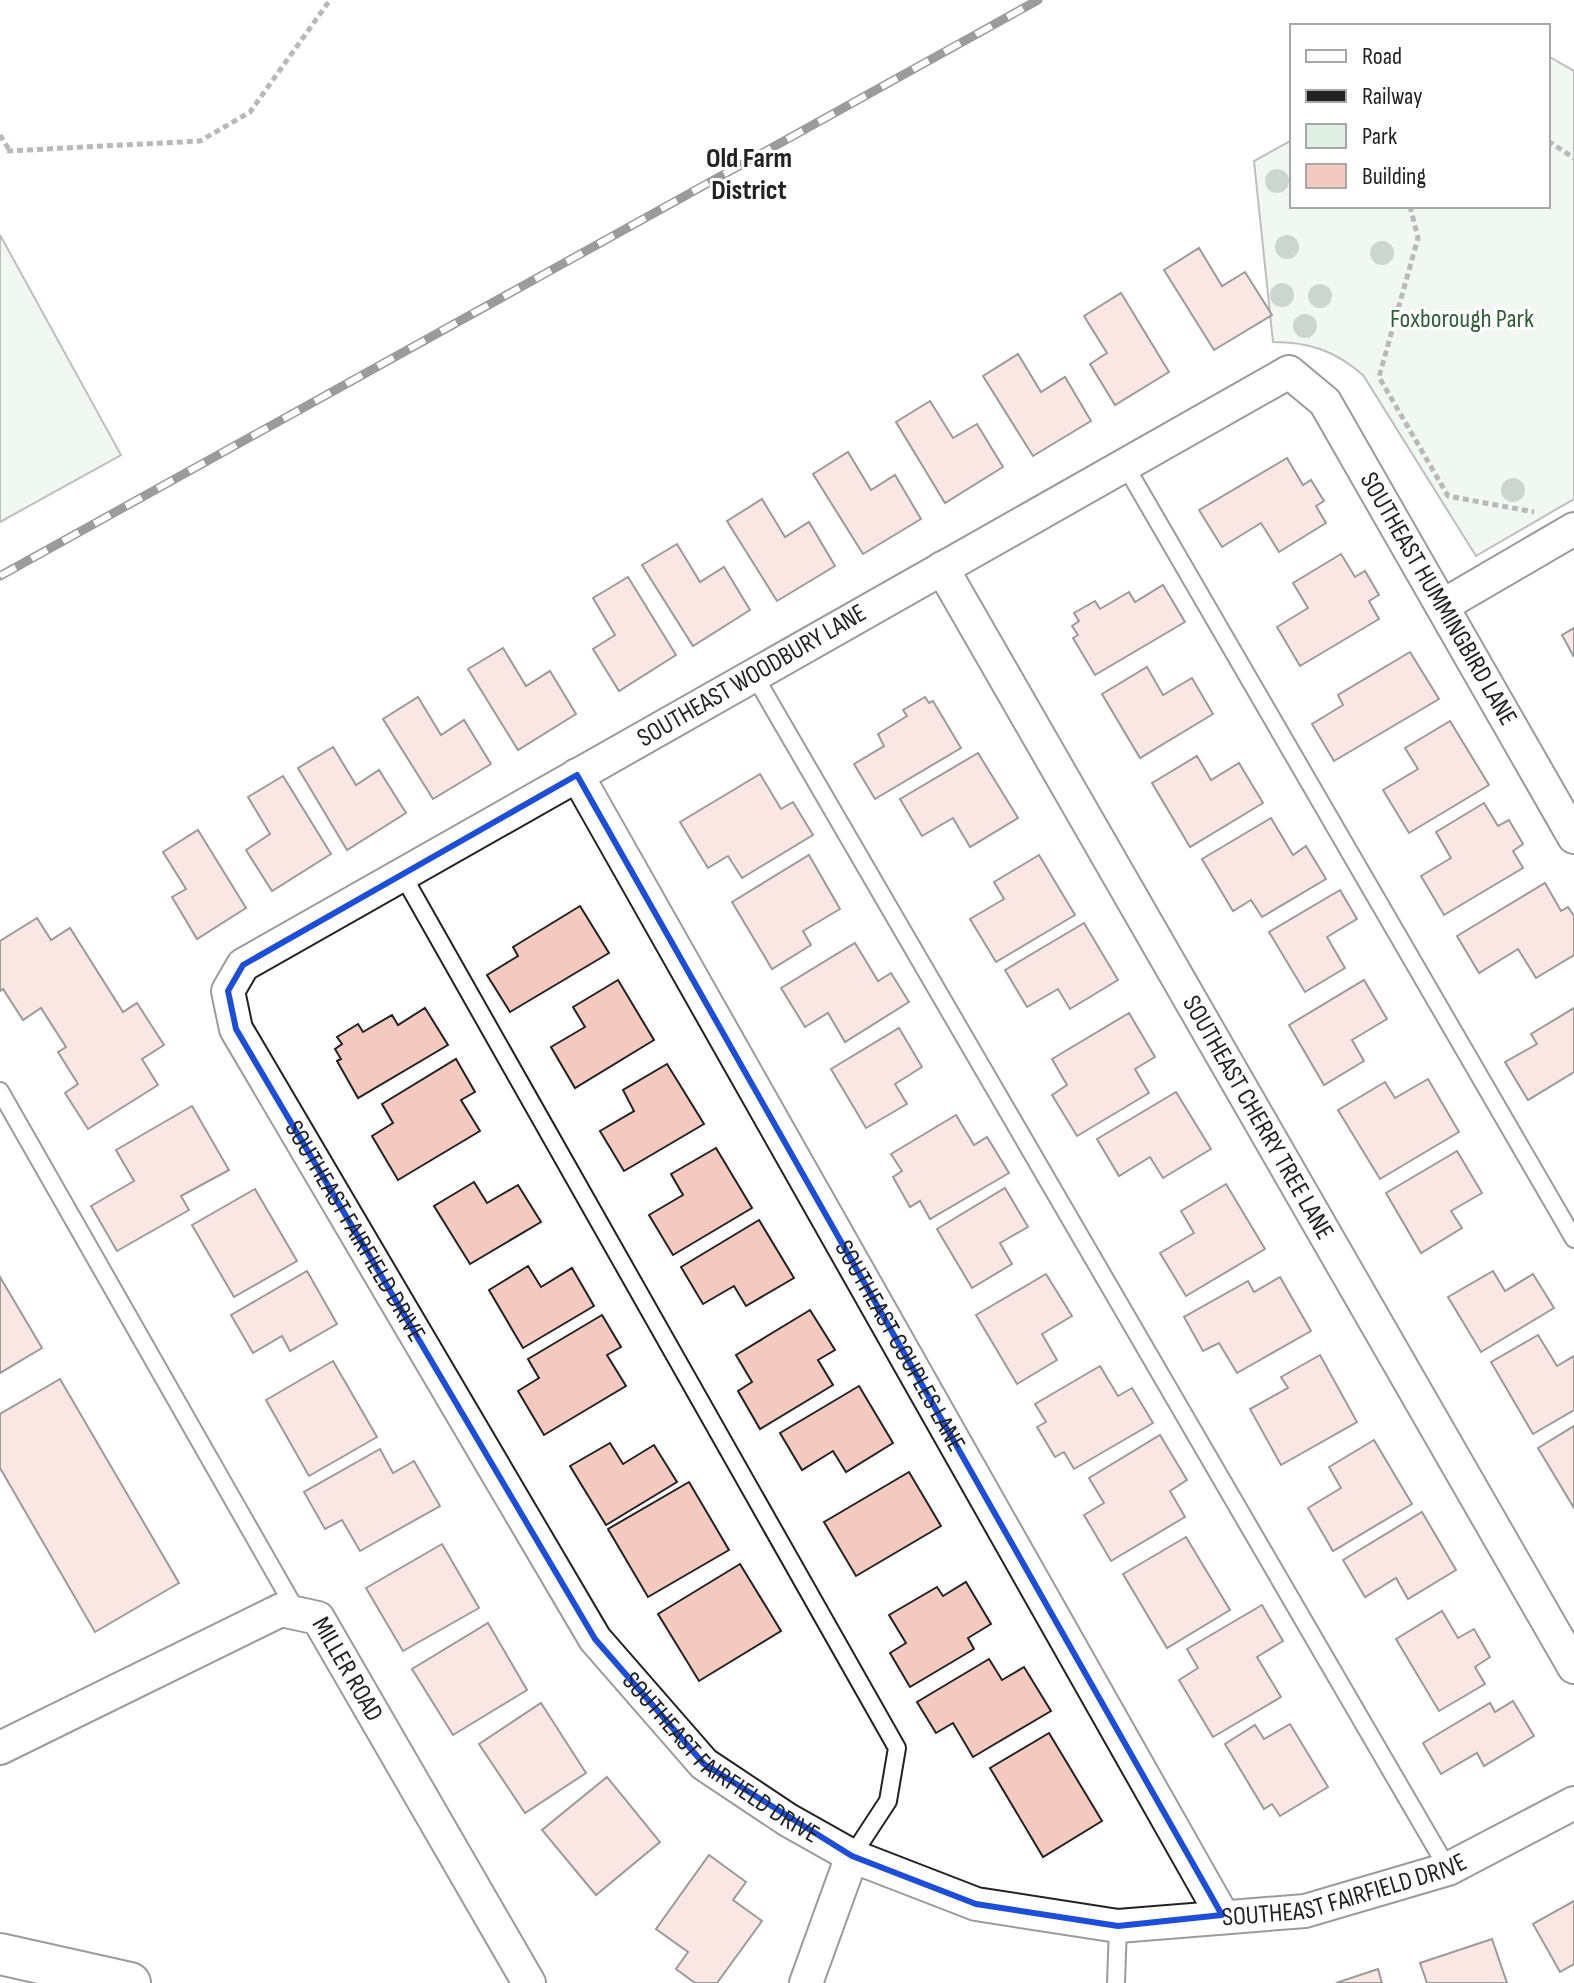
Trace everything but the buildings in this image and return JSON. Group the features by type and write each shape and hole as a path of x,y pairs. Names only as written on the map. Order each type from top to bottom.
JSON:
{"street":[{"name":"SOUTHEAST WOODBURY LANE","path":"228,991 243,965 1289,372"},
{"name":"SOUTHEAST HUMMINGBIRD LANE","path":"1289,372 1325,402 1574,837"},
{"path":"1442,606 1574,529"},
{"name":"SOUTHEAST CHERRY TREE LANE","path":"942,568 1574,1667"},
{"name":"SOUTHEAST COUPLES LANE","path":"577,775 1222,1915"},
{"name":"SOUTHEAST FAIRFIELD DRIVE","path":"228,991 236,1029 595,1639 704,1764 788,1820 852,1856 976,1904 1118,1926 1222,1915 1305,1911 1448,1869 1574,1803"},
{"name":"MILLER ROAD","path":"0,1748 281,1610 318,1618 529,1983"},
{"path":"806,1983 852,1856"},
{"path":"0,1954 130,1983"}],"lane":[{"path":"1125,465 1574,1239"},
{"path":"754,675 1448,1869"},
{"path":"402,874 897,1748 888,1801 852,1856"},
{"path":"0,1091 298,1614"},
{"path":"1116,1983 1118,1926"}],"path":[{"path":"0,135 8,151 200,141 250,112 330,0"},
{"path":"1550,142 1574,158"},
{"path":"1410,208 1418,238 1379,377 1448,496 1537,513"}],"highlighted area":[{"path":"577,775 1222,1915 1118,1926 976,1904 852,1856 704,1764 595,1639 236,1029 228,991 243,965"}],"green space":[{"name":"Foxborough Park","path":"1550,57 1574,71 1574,499 1476,556 1363,375 1321,350 1273,342 1254,161 1290,141 1290,208 1550,208"},
{"path":"0,235 121,455 0,522"}],"railway":[{"path":"0,576 1038,0"}],"district":[{"name":"Old Farm District","path":"749,174"}]}
